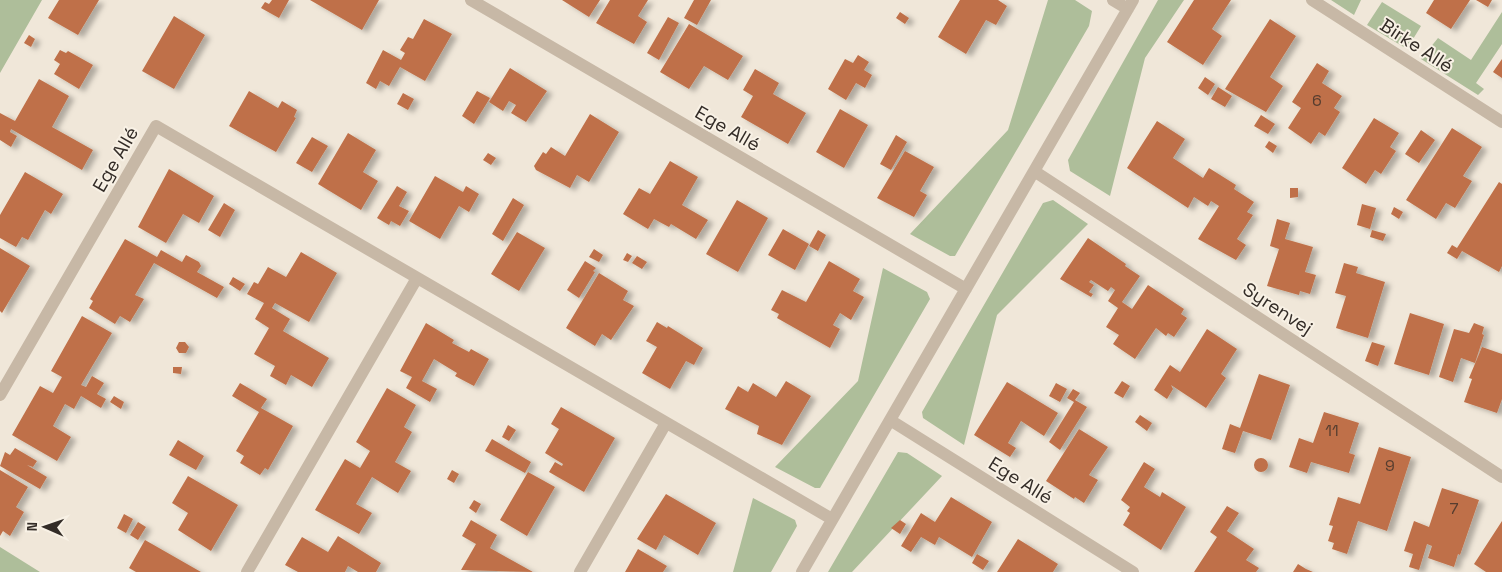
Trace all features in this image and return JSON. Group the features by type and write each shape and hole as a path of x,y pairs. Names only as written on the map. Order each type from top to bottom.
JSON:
{"street":[{"name":"Ege Allé","path":"471,0 966,289"},
{"path":"802,572 1131,4 1114,0"},
{"name":"Birke Allé","path":"1312,0 1502,122"},
{"name":"Ege Allé","path":"0,395 156,126 832,519"},
{"name":"Syrenvej","path":"1034,171 1502,477"},
{"path":"247,572 417,278"},
{"name":"Ege Allé","path":"890,420 1133,572"},
{"path":"580,572 666,423"}],"green space":[{"path":"0,0 42,0 0,73"},
{"path":"1048,0 1075,0 1092,11 1089,26 955,256 950,256 910,234 1008,130"},
{"path":"1158,0 1184,0 1145,58 1110,196 1070,171 1068,160"},
{"path":"1331,0 1361,0 1354,15"},
{"path":"1382,2 1421,26 1407,49 1367,25"},
{"path":"1502,12 1502,44 1476,83 1484,89 1478,95 1421,59 1438,38 1471,60"},
{"path":"1053,200 1088,224 997,315 964,445 923,418 922,412 1043,203"},
{"path":"883,268 927,292 930,299 820,488 815,488 775,467 858,381"},
{"path":"898,452 907,453 942,476 852,572 828,572"},
{"path":"753,498 795,520 797,526 771,572 733,572"},
{"path":"0,547 40,572 0,572"}],"building":[{"path":"59,0 99,0 78,35 48,18"},
{"path":"272,0 289,0 279,18 261,8 265,2 269,4"},
{"path":"310,0 379,0 362,30"},
{"path":"562,0 600,0 589,17"},
{"path":"610,0 648,0 638,16 647,22 634,44 596,23"},
{"path":"694,0 711,0 697,25 684,18"},
{"path":"960,0 998,0 1007,6 996,25 986,20 966,54 938,37"},
{"path":"1194,0 1231,0 1212,29 1222,36 1203,65 1167,42"},
{"path":"1434,0 1470,0 1451,29 1426,13"},
{"path":"1476,0 1492,0 1488,7"},
{"path":"900,12 909,18 905,24 896,18"},
{"path":"174,16 205,35 174,89 142,71"},
{"path":"668,17 679,23 659,60 647,53"},
{"path":"424,19 452,34 425,81 400,67 389,86 380,81 376,89 366,83 383,50 401,60 405,53 400,50 408,37 413,39"},
{"path":"1270,19 1296,36 1270,77 1283,86 1266,112 1225,89"},
{"path":"689,24 743,56 728,80 704,66 689,89 660,72"},
{"path":"29,35 35,39 31,47 24,43"},
{"path":"60,50 66,53 68,51 93,65 79,89 54,74 60,64 54,60"},
{"path":"858,55 869,62 864,70 872,75 865,88 856,83 846,100 828,89 845,59 853,63"},
{"path":"1502,59 1502,78 1493,72"},
{"path":"1317,63 1329,71 1322,83 1342,96 1334,108 1340,112 1325,136 1319,132 1311,144 1288,128 1301,108 1292,102"},
{"path":"510,68 547,91 526,122 511,113 516,105 509,101 503,111 489,102"},
{"path":"755,69 779,83 773,94 806,113 788,144 741,117 753,96 743,90"},
{"path":"1205,77 1215,84 1208,95 1198,88"},
{"path":"39,79 69,96 52,127 93,150 82,170 11,129 10,132 17,136 11,147 0,140 0,113 15,121"},
{"path":"1218,87 1232,96 1225,107 1211,99"},
{"path":"249,91 278,108 282,101 297,110 294,117 296,118 276,152 229,126"},
{"path":"477,91 490,98 474,124 462,116"},
{"path":"403,93 414,99 408,110 397,104"},
{"path":"840,109 868,125 844,168 816,152"},
{"path":"590,114 619,132 589,182 577,175 570,188 536,170 534,166 543,152 546,154 551,147 565,156"},
{"path":"1261,115 1275,124 1268,134 1254,126"},
{"path":"1374,118 1399,133 1390,147 1396,151 1381,174 1375,170 1366,184 1342,168"},
{"path":"1157,121 1185,139 1173,158 1203,178 1209,168 1236,185 1234,189 1254,202 1247,212 1253,215 1237,239 1246,245 1236,260 1198,239 1219,206 1211,201 1208,206 1194,197 1188,208 1127,168"},
{"path":"1452,128 1482,147 1463,176 1472,181 1455,208 1446,203 1436,219 1406,200"},
{"path":"1421,130 1435,140 1419,163 1405,154"},
{"path":"348,133 376,150 363,172 378,181 361,210 318,184"},
{"path":"896,135 907,142 891,170 880,164"},
{"path":"312,137 328,146 312,172 296,163"},
{"path":"1269,141 1277,146 1273,153 1265,147"},
{"path":"905,151 934,167 920,191 927,195 914,217 877,198"},
{"path":"488,153 496,158 491,165 483,160"},
{"path":"670,161 698,177 682,205 708,220 696,239 671,224 669,227 654,219 648,229 623,214 639,188 650,194"},
{"path":"169,169 214,196 199,223 183,214 166,243 138,227"},
{"path":"25,172 63,194 51,214 45,210 28,240 22,237 16,247 0,238 0,215"},
{"path":"435,176 463,192 466,186 479,194 469,212 459,206 440,239 409,221"},
{"path":"1499,182 1502,184 1502,266 1499,272 1462,251 1457,259 1447,253 1452,245 1457,248"},
{"path":"397,186 407,192 399,206 409,211 400,226 391,221 389,225 377,218"},
{"path":"1290,188 1298,188 1298,197 1290,198"},
{"path":"513,198 524,205 503,241 492,234"},
{"path":"737,200 768,218 738,272 706,254"},
{"path":"224,203 235,210 220,237 208,230"},
{"path":"1362,204 1376,208 1370,229 1357,225"},
{"path":"1394,207 1403,212 1399,219 1391,214"},
{"path":"1277,219 1290,223 1285,239 1313,247 1305,272 1316,275 1310,294 1300,291 1299,295 1267,286 1279,249 1270,246"},
{"path":"783,229 809,244 795,270 768,255"},
{"path":"818,230 826,235 818,251 809,246"},
{"path":"1372,230 1386,234 1383,241 1370,237"},
{"path":"517,232 545,248 519,291 491,274"},
{"path":"1088,238 1140,276 1122,302 1132,309 1148,285 1184,309 1181,314 1187,318 1174,337 1168,333 1166,336 1156,328 1135,359 1113,344 1119,335 1106,327 1118,308 1108,301 1115,290 1111,287 1108,291 1091,280 1089,282 1094,285 1089,292 1093,294 1091,297 1060,279"},
{"path":"125,239 157,257 161,250 182,262 186,255 199,262 201,266 197,272 224,287 217,298 154,263 135,295 144,299 130,322 120,316 115,324 89,308 93,301 90,299"},
{"path":"0,248 30,266 2,313 0,311"},
{"path":"594,249 603,255 599,262 589,257"},
{"path":"301,252 337,273 309,322 275,303 272,308 290,319 283,331 329,358 312,387 291,375 286,385 270,376 275,366 254,354 269,328 255,319 264,303 247,294 254,282 258,284 268,267 286,277"},
{"path":"627,253 632,256 628,262 623,260"},
{"path":"637,256 647,262 642,269 632,263"},
{"path":"585,261 596,268 579,298 567,290"},
{"path":"829,261 860,279 853,291 864,297 851,320 840,313 833,325 840,329 830,348 777,318 779,314 771,310 782,290 806,302"},
{"path":"1344,263 1358,267 1356,273 1385,282 1368,338 1336,328 1346,296 1335,293"},
{"path":"599,273 628,291 623,300 634,306 611,340 602,334 595,346 566,328"},
{"path":"233,277 245,284 240,291 229,284"},
{"path":"1410,313 1444,324 1429,375 1394,364"},
{"path":"82,316 112,333 81,385 86,387 92,376 104,383 97,394 106,399 101,408 81,396 74,409 65,404 53,426 71,437 57,461 12,435 40,386 53,393 62,377 51,371"},
{"path":"657,322 667,328 668,326 703,348 694,365 686,361 670,389 642,373 657,347 646,341"},
{"path":"426,323 454,340 452,343 469,352 471,349 489,359 474,386 455,376 457,373 434,359 422,381 437,389 430,402 406,388 412,377 400,371"},
{"path":"1474,323 1484,327 1482,334 1484,335 1475,363 1461,358 1453,382 1439,377 1454,329 1469,333"},
{"path":"1207,329 1237,349 1221,374 1226,378 1206,408 1171,385 1173,389 1167,399 1154,390 1170,365 1180,372"},
{"path":"179,342 185,342 189,347 186,353 179,353 176,348"},
{"path":"1372,342 1385,346 1378,366 1365,361"},
{"path":"1482,347 1502,354 1502,399 1497,413 1464,402 1472,379 1469,378"},
{"path":"173,367 182,367 181,374 173,373"},
{"path":"1259,374 1290,385 1271,440 1243,431 1235,453 1222,449 1230,424 1240,428"},
{"path":"786,381 811,396 782,445 757,434 759,426 725,409 738,386 748,392 753,383 776,397"},
{"path":"1122,381 1130,386 1123,398 1114,393"},
{"path":"1007,382 1058,413 1044,436 1021,421 1008,443 1016,448 1010,457 974,435"},
{"path":"240,383 267,399 261,408 293,426 268,470 265,468 260,475 240,463 244,456 236,451 259,412 232,396"},
{"path":"1056,383 1067,389 1060,402 1049,396"},
{"path":"387,388 416,405 404,427 412,432 395,462 411,471 398,493 372,477 356,504 372,513 359,534 315,510 345,459 360,468 370,451 356,442"},
{"path":"1073,389 1080,393 1075,400 1087,407 1060,450 1049,442 1074,402 1067,398"},
{"path":"114,396 124,402 121,409 110,402"},
{"path":"561,407 615,438 584,492 549,472 555,462 562,466 563,464 545,453 559,429 551,424"},
{"path":"1324,412 1359,423 1349,453 1355,455 1349,473 1311,462 1307,473 1289,467 1299,438 1313,443"},
{"path":"1140,415 1152,423 1147,431 1135,422"},
{"path":"508,425 516,430 509,441 502,437"},
{"path":"1079,429 1108,447 1089,475 1098,480 1084,503 1075,497 1074,499 1046,481"},
{"path":"492,439 531,462 525,473 485,451"},
{"path":"178,440 204,456 196,470 169,455"},
{"path":"1379,447 1411,457 1387,531 1358,521 1347,554 1332,549 1334,543 1328,541 1333,526 1329,525 1338,497 1360,504"},
{"path":"15,448 37,461 33,467 27,465 47,477 40,489 0,466 5,452 10,455"},
{"path":"1261,458 1266,460 1268,465 1266,470 1261,472 1256,470 1254,465 1256,460"},
{"path":"1144,462 1155,469 1144,487 1160,497 1162,492 1186,507 1161,550 1123,525 1130,513 1127,511 1130,507 1121,500"},
{"path":"0,470 28,487 16,507 24,512 10,536 3,531 0,536"},
{"path":"452,470 459,474 454,483 447,479"},
{"path":"528,472 555,487 527,536 500,520"},
{"path":"188,476 238,505 211,551 178,530 188,513 172,503"},
{"path":"1442,488 1479,500 1460,555 1458,554 1454,567 1428,558 1432,546 1427,544 1419,570 1409,567 1413,554 1404,551 1414,521 1429,527"},
{"path":"666,494 716,523 698,555 664,535 656,550 637,539"},
{"path":"951,497 992,522 972,557 939,537 935,545 921,537 911,552 901,546 921,513 935,522"},
{"path":"474,500 481,504 476,513 469,508"},
{"path":"1227,506 1239,513 1227,531 1254,549 1246,560 1259,568 1256,572 1194,572 1217,537 1210,532"},
{"path":"124,514 133,519 126,533 117,528"},
{"path":"471,520 497,535 490,548 533,572 461,570 476,544 462,536"},
{"path":"900,520 906,524 900,534 891,528"},
{"path":"1502,521 1502,572 1486,572 1474,564"},
{"path":"138,522 146,527 138,540 130,535"},
{"path":"338,536 381,563 376,572 358,572 348,566 345,572 298,572 285,565 302,537 328,552"},
{"path":"1018,539 1058,564 1053,572 997,572"},
{"path":"145,540 201,572 136,572 129,568"},
{"path":"638,549 667,566 663,572 625,572"},
{"path":"977,554 989,561 983,570 972,563"},
{"path":"1298,564 1306,569 1313,572 1293,572"}]}
